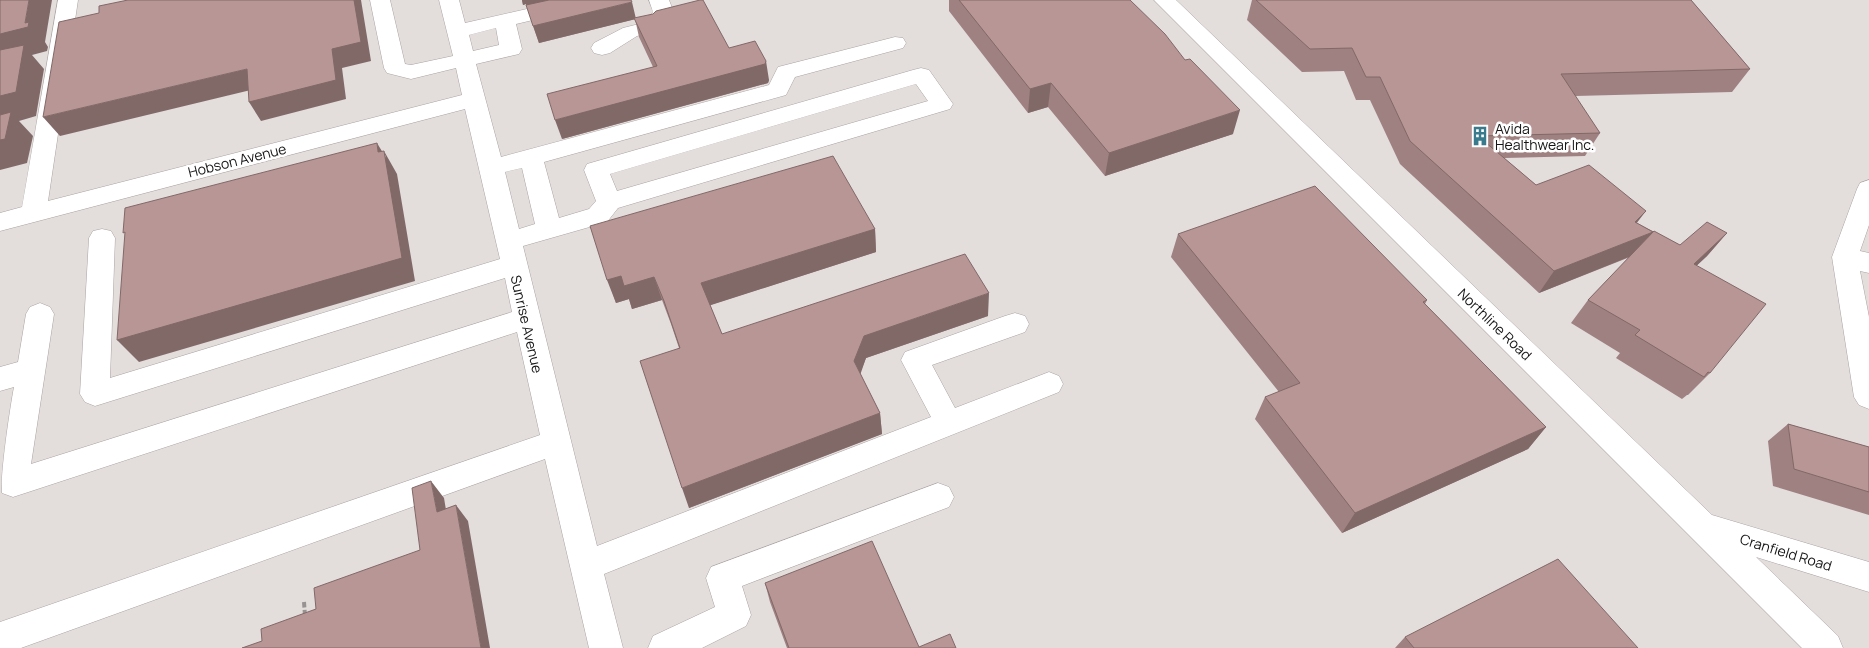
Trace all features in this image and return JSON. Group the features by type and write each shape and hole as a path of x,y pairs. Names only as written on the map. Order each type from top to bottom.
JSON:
{"street":[{"path":"34,213 39,125 59,58 68,0"},
{"path":"380,0 395,68 410,72 512,49 505,20"},
{"name":"Sunrise Avenue","path":"449,0 475,99 555,442 606,648"},
{"path":"457,32 594,0"},
{"path":"602,48 630,32 650,27 664,13 659,0"},
{"name":"Northline Road","path":"1164,0 1826,648"},
{"path":"492,174 778,90 786,72 895,43"},
{"path":"34,63 59,58"},
{"path":"102,238 95,394 511,253 549,229 598,216 610,202 942,104 921,75 596,170 610,202"},
{"name":"Hobson Avenue","path":"0,222 475,99"},
{"path":"533,163 549,229"},
{"path":"1869,188 1857,260 1869,396"},
{"path":"6,486 31,370 40,314"},
{"path":"6,486 526,318"},
{"path":"949,424 915,360 1015,324"},
{"path":"0,379 31,370"},
{"path":"585,566 1050,384"},
{"path":"0,639 555,442"},
{"path":"666,648 704,640 734,615 723,578 938,496"},
{"name":"Cranfield Road","path":"1702,526 1869,577"}],"path":[{"path":"304,602 305,626"}],"building":[{"path":"0,0 29,0 25,23 29,22 28,27 0,34"},
{"path":"128,0 354,0 361,42 332,49 336,80 249,102 247,69 43,117 59,22 99,13 99,6"},
{"path":"549,0 631,0 632,2 533,26 526,5"},
{"path":"703,0 729,48 755,41 766,61 765,64 555,120 547,94 657,66 634,18"},
{"path":"959,0 1130,0 1165,34 1185,60 1190,59 1240,110 1109,153 1051,83 1030,89"},
{"path":"1256,0 1691,0 1750,69 1561,74 1600,133 1478,136 1536,185 1589,165 1646,211 1635,222 1653,232 1554,271 1410,141 1380,77 1366,77 1352,48 1310,49"},
{"path":"24,45 16,92 0,96 0,50"},
{"path":"11,112 5,139 0,140 0,115"},
{"path":"377,143 378,152 384,151 402,258 117,340 125,208"},
{"path":"833,156 875,229 701,283 722,334 965,254 989,293 864,336 854,361 880,413 682,488 640,361 680,348 664,301 654,277 624,286 621,276 607,280 590,226"},
{"path":"1315,186 1427,300 1423,302 1546,427 1355,513 1265,397 1300,383 1178,234"},
{"path":"1707,222 1727,233 1694,264 1766,304 1710,373 1708,372 1704,377 1635,335 1640,330 1588,300 1654,231 1680,245"},
{"path":"1788,424 1869,447 1869,492 1794,469"},
{"path":"431,481 437,512 456,505 481,648 242,648 262,641 261,629 316,609 314,588 420,550 412,488"},
{"path":"872,541 919,647 950,634 956,648 789,648 765,583"},
{"path":"1558,559 1638,648 1414,648 1405,637"}],"place":[{"name":"Avida Healthwear Inc.","path":"1480,136"}]}
